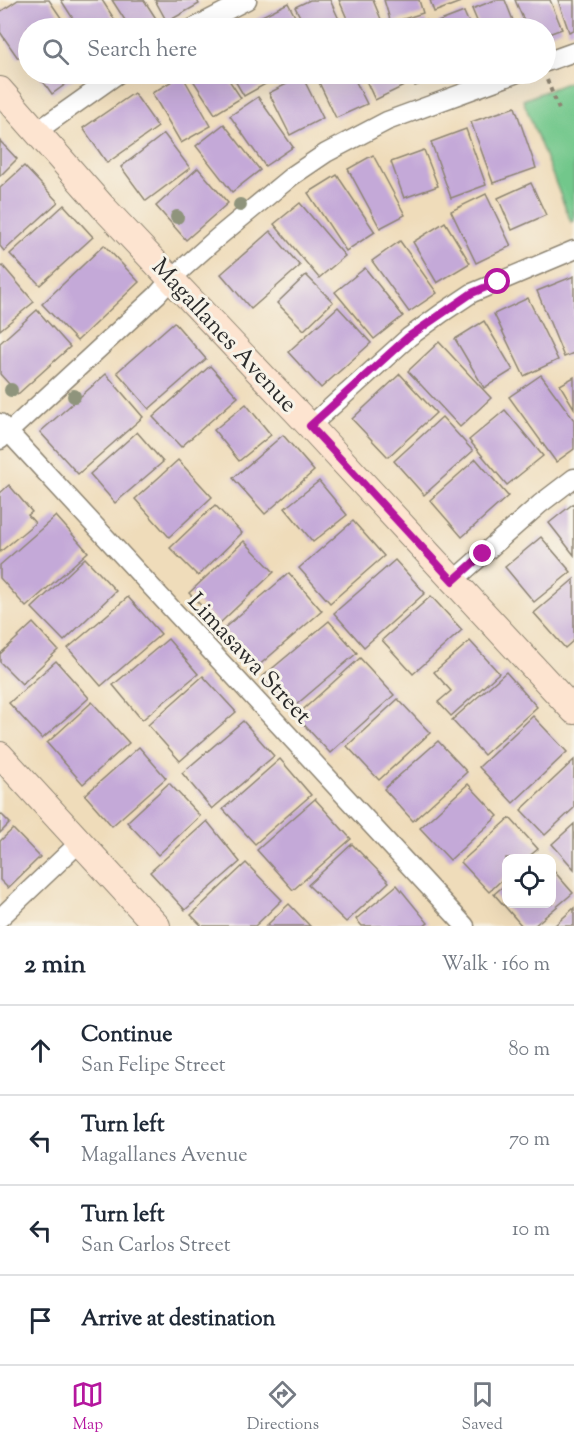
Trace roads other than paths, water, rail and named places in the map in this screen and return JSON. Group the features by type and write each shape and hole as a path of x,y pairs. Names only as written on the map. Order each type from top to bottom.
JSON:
{"street":[{"path":"212,18 247,0"},
{"path":"556,58 574,52"},
{"path":"36,132 104,84"},
{"path":"3,432 157,295 171,279 217,238 292,176 326,153 387,121 488,84"},
{"name":"Magallanes Avenue","path":"0,90 104,207 574,711"},
{"path":"310,426 408,337 472,293 574,250"},
{"name":"Limasawa Street","path":"3,432 465,926"},
{"path":"453,581 540,504 574,478"},
{"path":"0,755 157,926"},
{"path":"0,918 80,842"}]}
